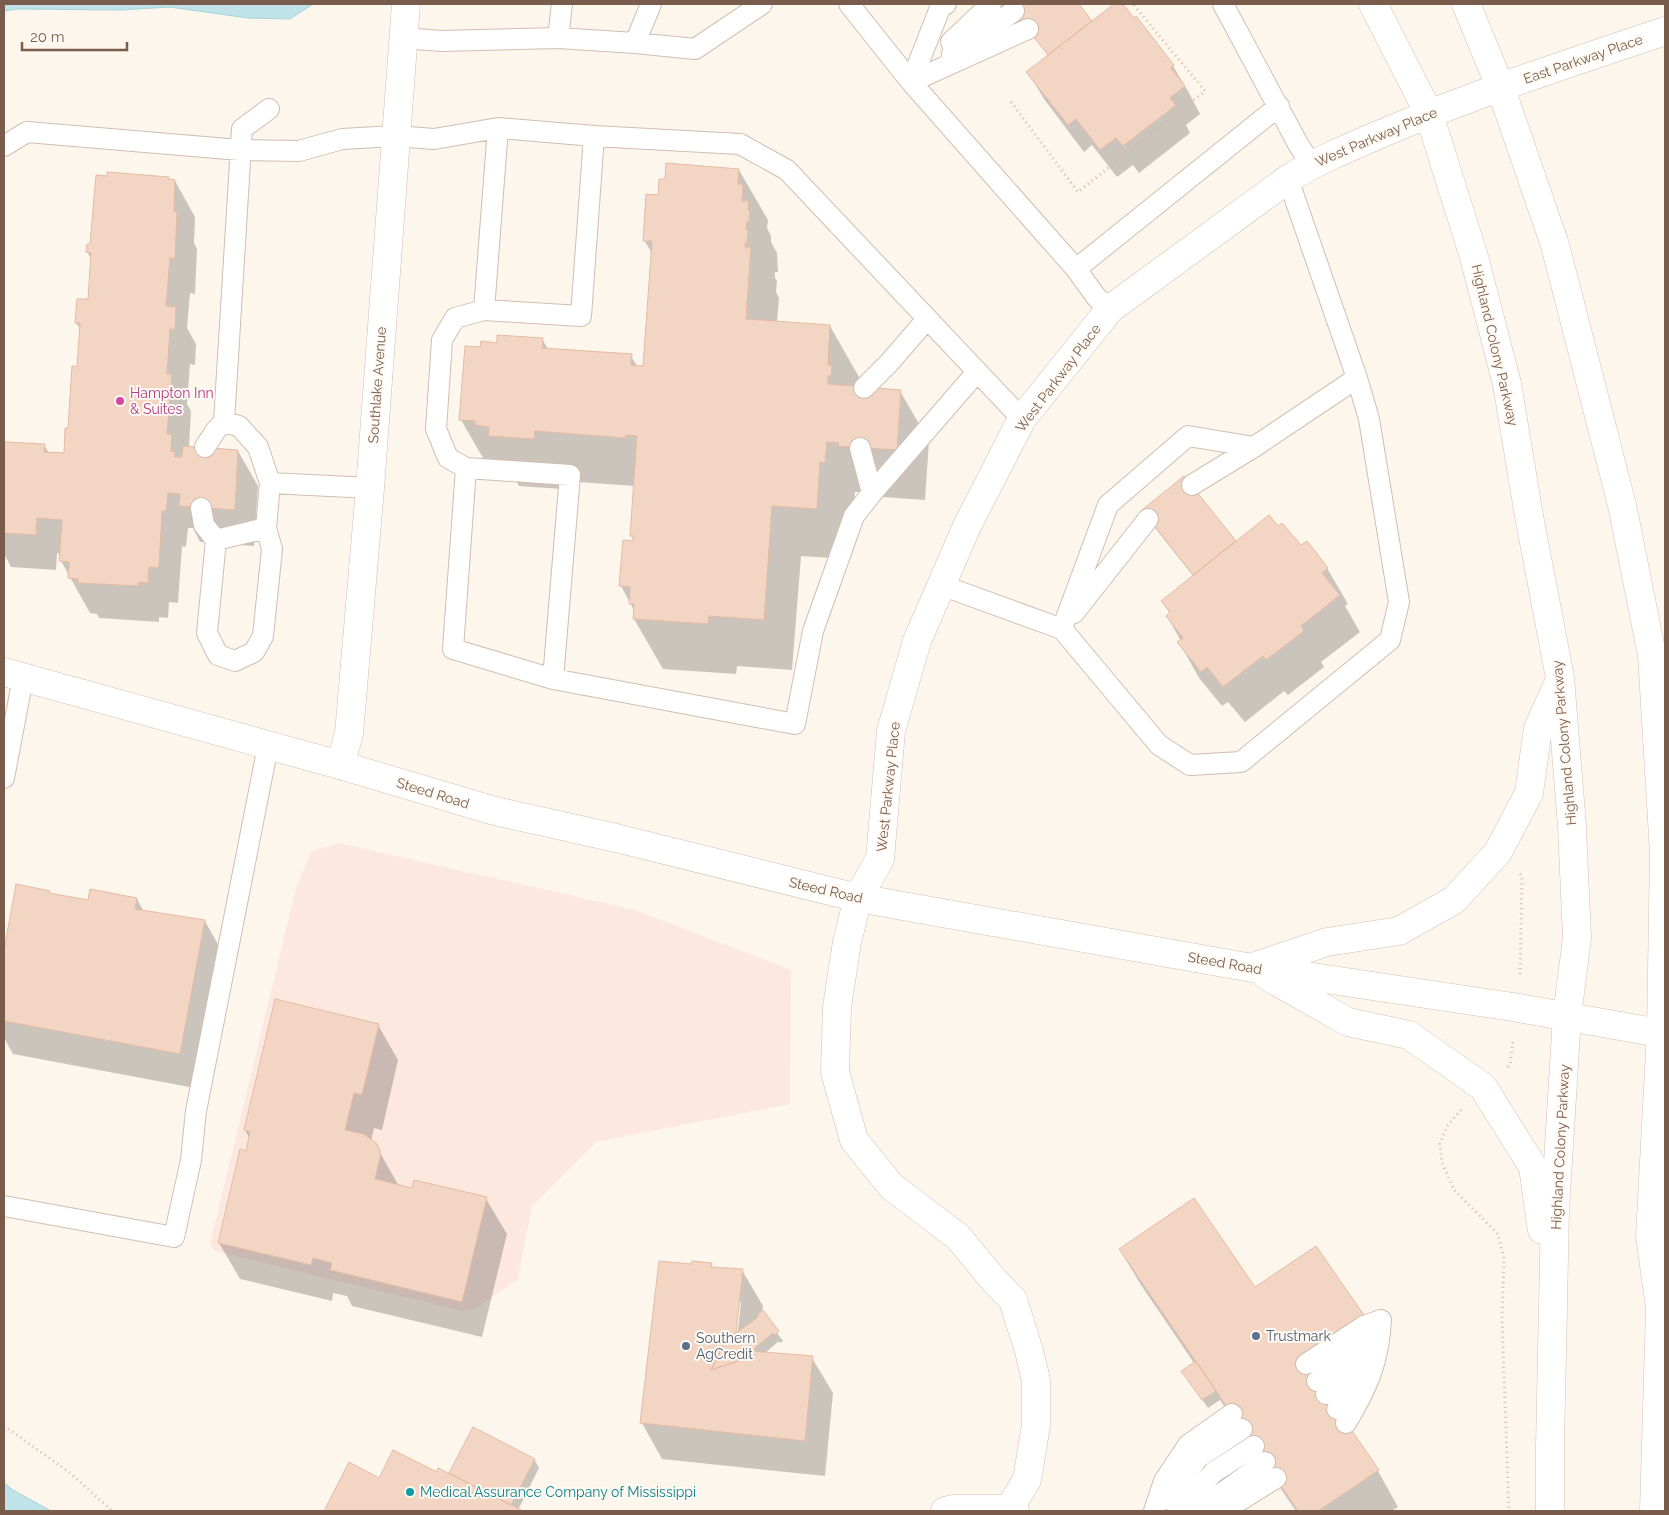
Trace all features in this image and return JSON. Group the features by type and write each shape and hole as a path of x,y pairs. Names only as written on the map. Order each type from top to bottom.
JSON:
{"street":[{"name":"Southlake Avenue","path":"340,765 349,734 370,488 406,4"},
{"name":"Highland Colony Parkway","path":"1372,4 1429,114 1474,258 1506,384 1560,678 1572,826 1577,938 1567,1016 1555,1210 1552,1297 1550,1511"},
{"path":"1466,4 1500,86 1555,245 1622,505 1652,655 1664,855 1663,1033 1650,1236 1663,1301 1654,1511"},
{"name":"East Parkway Place","path":"1500,86 1665,31"},
{"name":"West Parkway Place","path":"945,1511 953,1509 1012,1510 1027,1480 1036,1426 1036,1380 1029,1351 1013,1300 958,1237 891,1186 854,1140 835,1072 836,1007 846,942 858,898 880,859 891,731 917,641 967,526 1022,420 1110,309 1311,164 1500,86"},
{"name":"Steed Road","path":"13,675 340,765 495,811 616,838 858,898 1252,968 1567,1016 1663,1033"},
{"path":"1252,968 1327,942 1399,931 1454,900 1498,852 1529,793 1538,728 1560,678"},
{"path":"1252,968 1348,1022 1409,1035 1483,1087 1533,1166 1552,1297"}],"lane":[{"path":"558,38 562,4"},
{"path":"635,43 651,4"},
{"path":"403,38 442,41 558,38 696,49 762,4"},
{"path":"849,4 911,82 1076,269 1097,298 1110,309"},
{"path":"911,82 940,8 946,4"},
{"path":"911,82 991,4"},
{"path":"1223,4 1298,144 1311,164"},
{"path":"911,82 1014,11"},
{"path":"911,82 1028,29"},
{"path":"1076,269 1279,106"},
{"path":"205,447 216,430 224,422 242,129 269,109"},
{"path":"484,310 498,128"},
{"path":"4,146 27,132 240,150 299,151 342,139 395,136 434,139 498,128 594,136 740,144 787,170 1022,420"},
{"path":"553,679 570,475 466,468 448,458 436,428 442,340 455,318 484,310 580,316 594,136"},
{"path":"941,585 1062,629 1159,745 1190,765 1241,762 1390,640 1399,602 1369,419 1357,378 1288,179"},
{"path":"864,388 890,363 927,319"},
{"path":"466,468 453,649 553,679 795,724 813,630 854,516 977,372"},
{"path":"1192,485 1254,447 1357,378"},
{"path":"201,508 204,524 216,540 207,633 218,655 235,661 254,652 263,636 272,549 266,528 270,483 258,447 239,426 224,422"},
{"path":"1062,629 1108,505 1188,436 1254,447"},
{"path":"860,448 872,493"},
{"path":"270,483 370,488"},
{"path":"1062,629 1148,519"},
{"path":"216,540 266,528"},
{"path":"4,778 13,675"},
{"path":"4,1206 174,1237 191,1160 196,1111 268,746"},
{"path":"1306,1364 1364,1326 1381,1320"},
{"path":"1381,1320 1380,1343 1371,1374 1360,1401 1331,1402 1364,1352 1381,1320"},
{"path":"1154,1511 1164,1481 1188,1445 1237,1421 1198,1458 1177,1486 1165,1511"},
{"path":"1179,1511 1214,1472 1260,1454 1197,1511"},
{"path":"1223,1511 1276,1478"}],"path":[{"path":"1011,102 1078,192 1205,92 1133,4"},
{"path":"1498,852 1522,876 1520,984"},
{"path":"1465,1106 1447,1126 1440,1144 1442,1163 1454,1190 1498,1234 1504,1259 1502,1319 1509,1511"},
{"path":"4,1426 69,1472 112,1511"}],"shaded area":[{"path":"338,843 635,910 791,970 790,1104 596,1142 532,1206 518,1279 475,1309 462,1311 215,1251 210,1244 296,888 311,852"}],"water":[{"path":"4,4 313,4 290,19 248,18 170,7 121,10 18,9 4,11"},
{"path":"4,1483 13,1490 51,1511 4,1511"}],"building":[{"path":"1008,4 1079,4 1092,21 1048,55"},
{"path":"1114,4 1123,4 1134,18 1136,16 1174,65 1171,68 1185,86 1170,98 1176,105 1123,146 1116,138 1100,150 1076,119 1068,125 1026,72"},
{"path":"666,163 739,169 738,184 743,184 742,201 749,201 748,210 750,210 746,230 748,230 747,243 745,243 745,247 751,247 746,319 830,325 828,365 832,365 831,376 828,376 828,384 901,390 897,450 838,446 839,443 827,442 825,463 820,462 817,509 772,506 764,620 709,616 708,624 633,619 634,604 629,604 630,587 619,586 623,540 633,541 633,536 630,536 637,436 626,435 625,438 535,431 534,439 488,436 489,427 475,425 475,421 459,420 465,346 480,347 481,341 497,343 497,335 543,338 542,348 632,354 631,365 643,366 652,241 643,241 646,194 658,195 659,179 665,179"},
{"name":"Hampton Inn & Suites","path":"107,172 169,177 168,179 175,180 174,212 177,212 175,258 170,258 166,306 176,307 175,329 170,329 167,374 172,374 167,434 172,434 171,451 175,452 175,457 182,457 183,446 238,450 235,510 179,506 180,494 168,493 166,511 162,511 159,568 149,567 148,583 139,582 139,586 78,583 78,579 68,578 69,562 59,561 62,520 37,518 36,535 4,533 4,442 45,444 44,452 64,453 65,428 68,428 72,366 77,367 80,323 75,323 77,299 88,299 91,253 86,252 87,244 90,244 96,175 107,176"},
{"path":"1184,476 1236,541 1193,575 1142,510"},
{"path":"1269,515 1278,526 1282,523 1301,545 1307,541 1328,568 1322,573 1340,595 1301,626 1304,631 1266,660 1263,656 1223,687 1207,667 1201,672 1177,642 1183,638 1166,616 1170,612 1161,601"},
{"path":"16,884 50,891 49,893 88,900 90,889 137,898 135,909 205,920 180,1054 4,1021 4,950"},
{"path":"275,999 379,1024 362,1095 354,1093 345,1130 364,1134 376,1143 380,1150 380,1158 375,1179 412,1188 414,1180 487,1197 462,1302 330,1270 332,1263 313,1258 311,1265 218,1243 240,1149 246,1151 250,1132 244,1130"},
{"name":"Trustmark","path":"1194,1198 1255,1287 1316,1246 1364,1315 1301,1357 1379,1470 1318,1511 1298,1511 1119,1249"},
{"name":"Southern AgCredit","path":"659,1261 691,1264 692,1261 712,1263 711,1267 743,1269 736,1333 726,1340 711,1370 741,1360 752,1351 813,1356 805,1441 640,1423"},
{"path":"763,1310 779,1331 775,1335 773,1333 741,1360 711,1370 726,1340 758,1317 757,1315"},
{"path":"1196,1361 1216,1391 1202,1400 1181,1371"},
{"path":"473,1427 535,1459 511,1505 449,1473"},
{"name":"Medical Assurance Company of Mississippi","path":"393,1450 437,1472 438,1468 523,1511 324,1511 349,1462 379,1478"}],"place":[{"name":"Hampton Inn & Suites","path":"120,401"},
{"name":"Trustmark","path":"1256,1336"},
{"name":"Southern AgCredit","path":"686,1346"},
{"name":"Medical Assurance Company of Mississippi","path":"410,1492"}]}
